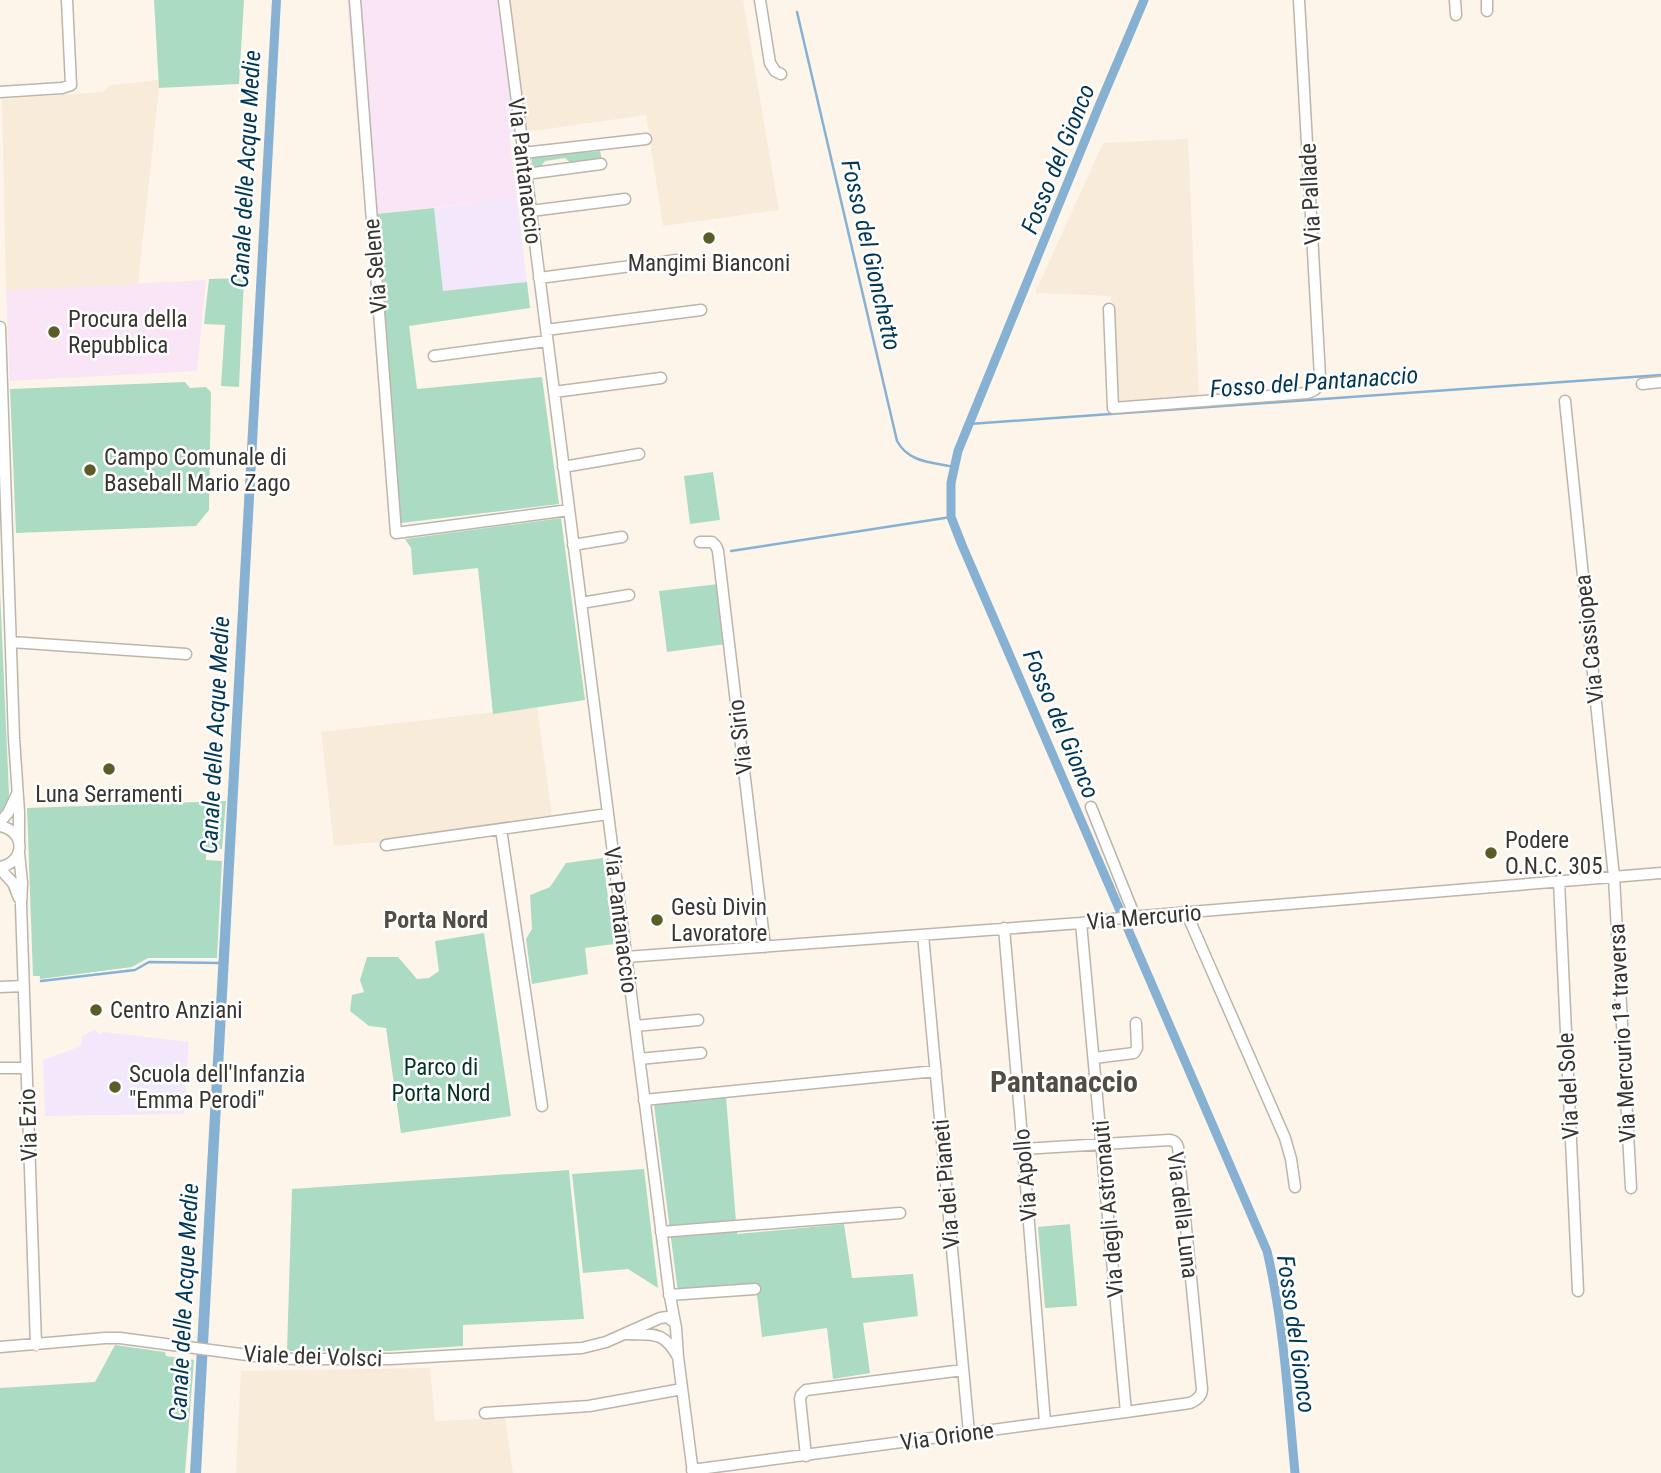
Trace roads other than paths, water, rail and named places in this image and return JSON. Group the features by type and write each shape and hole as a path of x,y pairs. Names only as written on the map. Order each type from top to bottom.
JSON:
{"street":[{"path":"0,92 62,88 71,85 68,0"},
{"name":"Via Selene","path":"355,0 396,533 569,510"},
{"name":"Via Pantanaccio","path":"503,0 692,1472"},
{"path":"760,0 770,65 776,73 781,74"},
{"name":"Via Pallade","path":"1109,309 1113,408 1307,393 1317,388 1321,377 1299,0"},
{"path":"1455,0 1456,15"},
{"path":"523,153 646,139"},
{"path":"564,150 566,167"},
{"path":"526,174 601,164"},
{"path":"531,211 625,199"},
{"path":"539,278 677,260"},
{"path":"434,356 701,310"},
{"path":"0,327 4,573 10,642 19,841"},
{"path":"554,392 662,378"},
{"path":"1642,384 1661,382"},
{"name":"Via Cassiopea","path":"1565,401 1614,877"},
{"path":"564,467 639,454"},
{"path":"573,545 622,537"},
{"name":"Via Sirio","path":"700,542 712,542 718,551 765,947"},
{"path":"581,603 629,595"},
{"path":"10,642 186,654"},
{"path":"17,793 0,824 12,830 19,841"},
{"path":"1091,807 1133,917"},
{"path":"386,845 608,814"},
{"path":"501,829 542,1106"},
{"name":"Via Ezio","path":"19,841 36,1345"},
{"path":"0,868 13,862 19,853"},
{"name":"Via Ezio","path":"0,868 13,883 21,905"},
{"name":"Via Mercurio","path":"626,957 1081,923 1661,873"},
{"name":"Via Mercurio 1ª traversa","path":"1614,877 1631,1188"},
{"name":"Via del Sole","path":"1559,881 1578,1291"},
{"path":"1186,912 1285,1138 1295,1187"},
{"name":"Via degli Astronauti","path":"1081,923 1126,1412"},
{"name":"Via Apollo","path":"1003,928 1045,1422"},
{"name":"Via dei Pianeti","path":"923,935 969,1433"},
{"path":"0,986 23,986"},
{"path":"635,1026 698,1020"},
{"path":"1094,1058 1134,1053 1137,1048 1136,1023"},
{"path":"639,1059 701,1053"},
{"path":"0,1068 26,1068"},
{"path":"644,1100 936,1071"},
{"name":"Via della Luna","path":"1023,1149 1169,1140 1173,1140 1178,1146 1202,1389 1199,1397"},
{"path":"661,1232 900,1213"},
{"path":"670,1295 755,1289"},
{"name":"Via Pantanaccio","path":"661,1318 670,1295"},
{"path":"661,1337 671,1337 675,1326 670,1318 661,1318 654,1329 661,1337 669,1343 678,1357"},
{"name":"Viale dei Volsci","path":"0,1347 111,1338 288,1359 391,1359 574,1349 598,1345 661,1318"},
{"name":"Viale dei Volsci","path":"625,1334 661,1337"},
{"path":"806,1455 800,1399 806,1390 963,1370"},
{"path":"485,1413 589,1406 682,1389"},
{"name":"Via Orione","path":"692,1472 1190,1403 1199,1397"}],"water":[{"path":"272,0 281,0 201,1473 190,1473"}],"waterway":[{"name":"Fosso del Gionco","path":"1144,0 958,451 951,483 951,517 1267,1251 1288,1389 1295,1473"},
{"name":"Fosso del Gionchetto","path":"797,12 897,441 915,458 954,467"},
{"name":"Fosso del Pantanaccio","path":"969,424 1661,375"},
{"path":"731,551 951,517"},
{"path":"41,981 135,970 149,962 220,963"}],"place":[{"name":"Mangimi Bianconi","path":"709,238"},
{"name":"Procura della Repubblica","path":"54,332"},
{"name":"Campo Comunale di Baseball Mario Zago","path":"90,470"},
{"name":"Luna Serramenti","path":"109,769"},
{"name":"Podere O.N.C. 305","path":"1491,853"},
{"name":"Gesù Divin Lavoratore","path":"657,920"},
{"name":"Centro Anziani","path":"96,1010"},
{"name":"Scuola dell'Infanzia \"Emma Perodi\"","path":"115,1087"}],"district":[{"name":"Porta Nord","path":"436,920"},
{"name":"Pantanaccio","path":"1064,1082"}],"water label":[{"name":"Canale delle Acque Medie","path":"246,169"},
{"name":"Canale delle Acque Medie","path":"215,735"},
{"name":"Canale delle Acque Medie","path":"184,1302"}],"park label":[{"name":"Parco di Porta Nord","path":"441,1080"}]}
